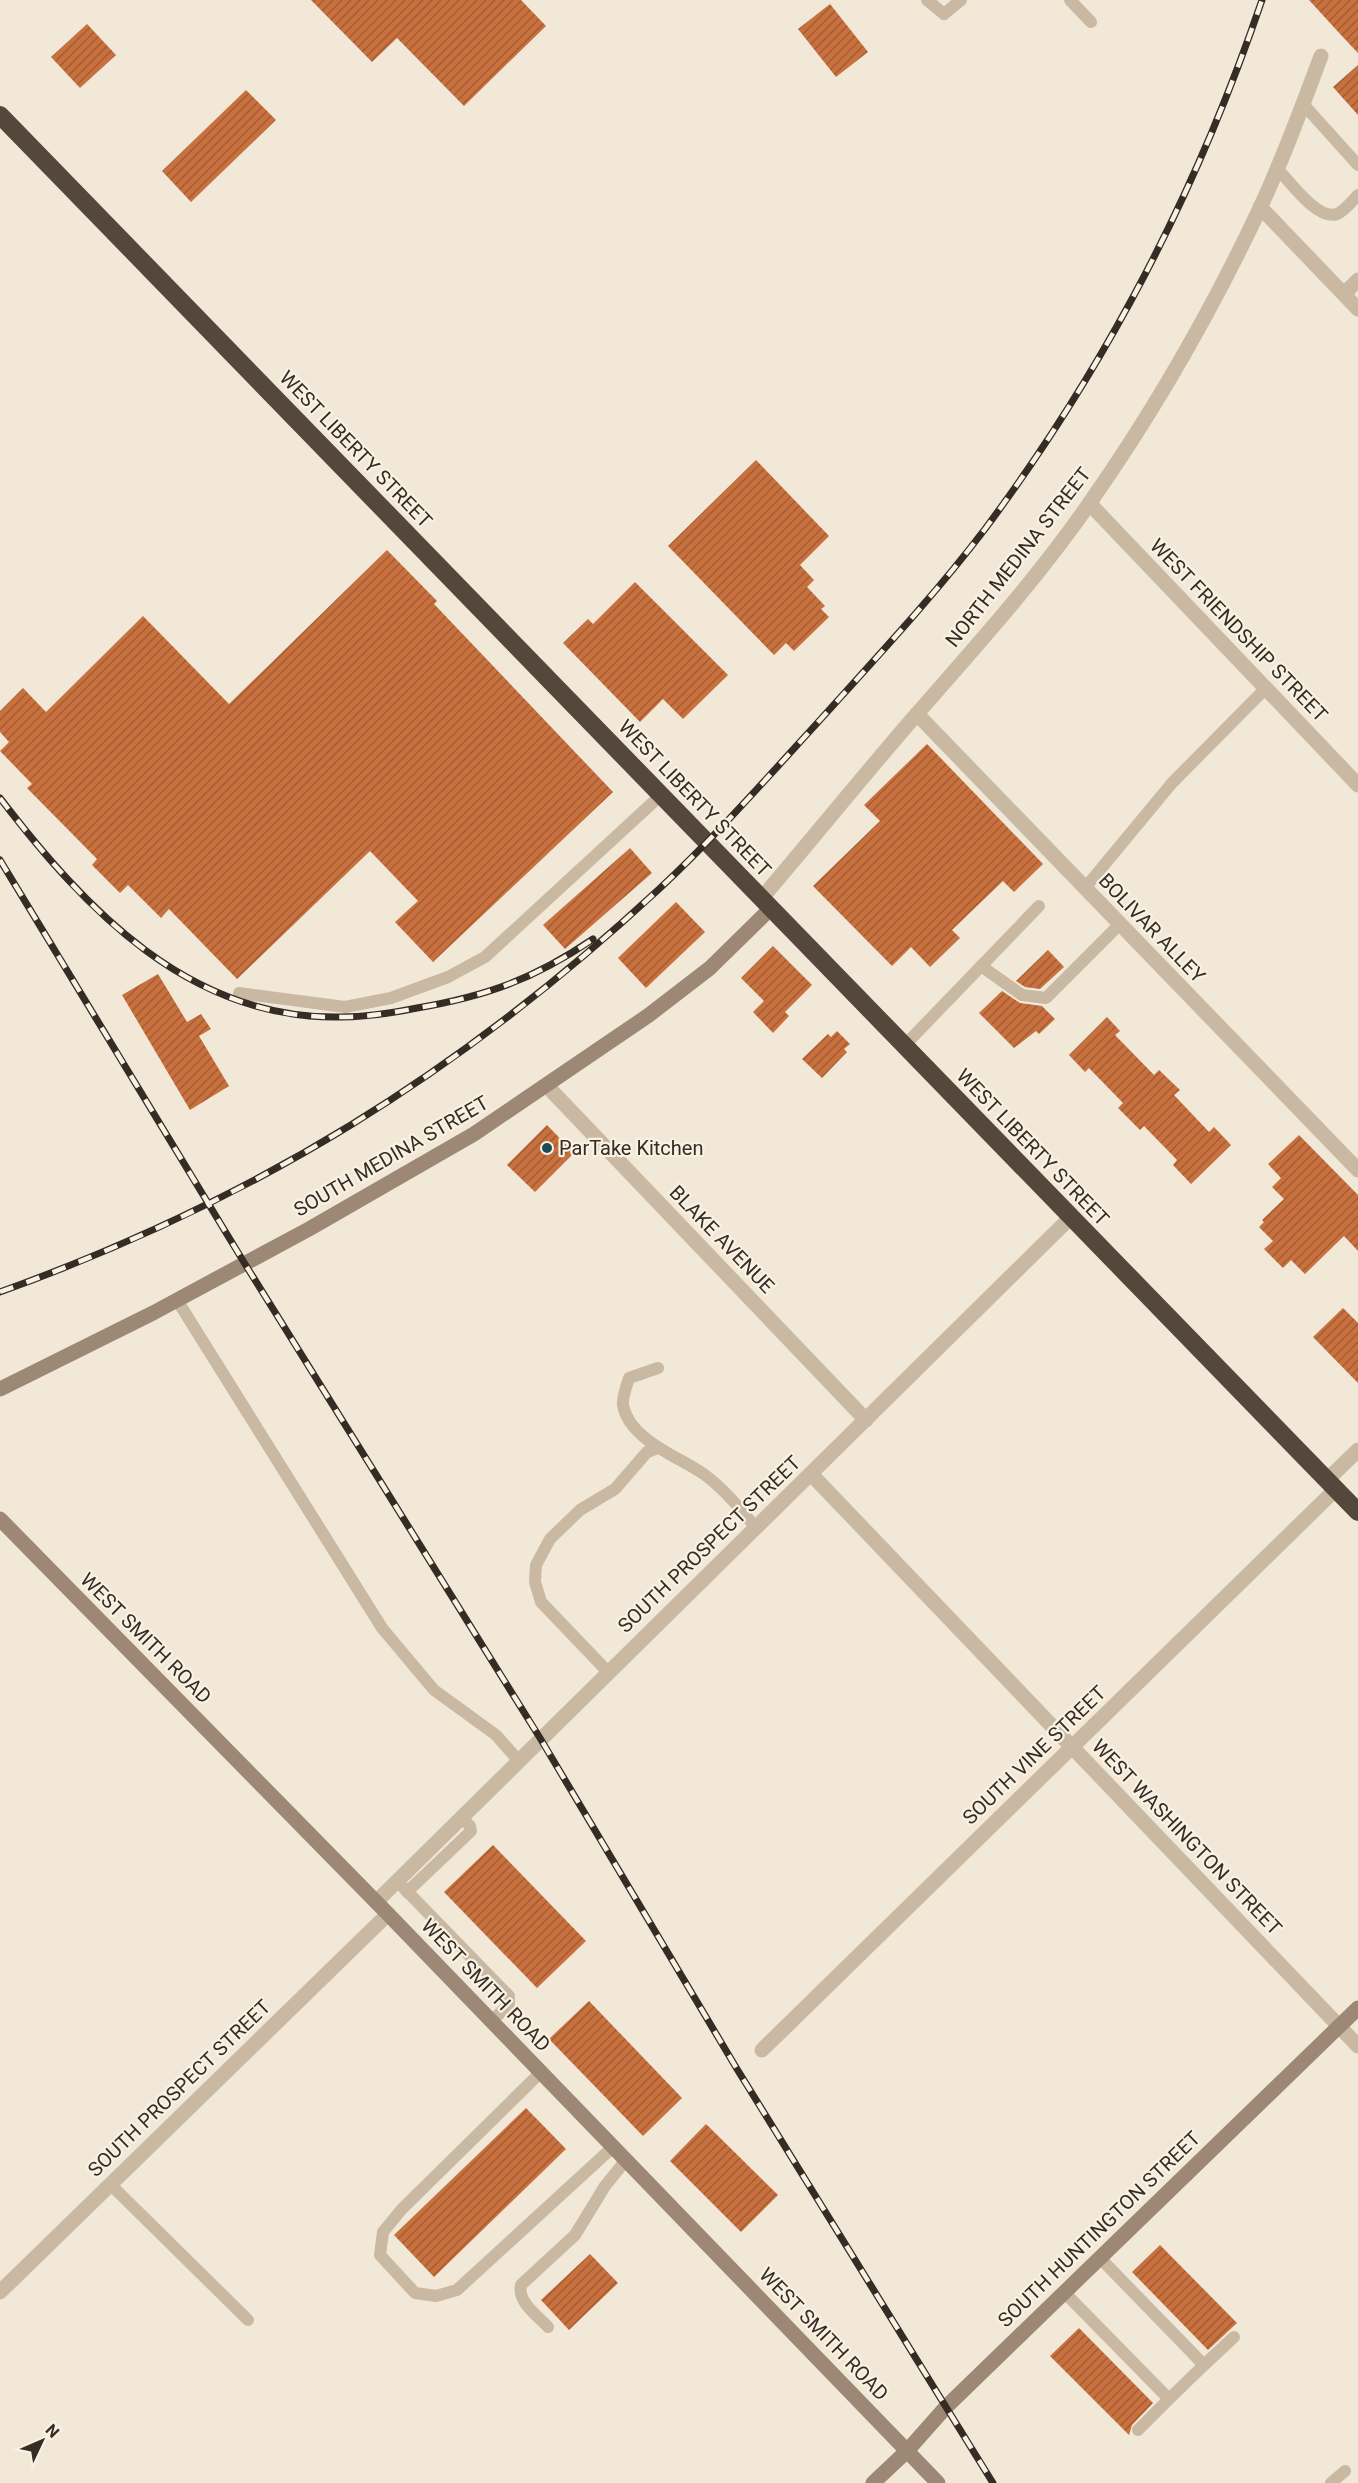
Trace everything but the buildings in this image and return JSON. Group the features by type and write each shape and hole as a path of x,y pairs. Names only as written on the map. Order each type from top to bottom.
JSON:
{"highway":[{"name":"WEST LIBERTY STREET","path":"0,115 1358,1512"}],"street":[{"name":"NORTH MEDINA STREET","path":"765,904 916,714 991,632 1090,504 1170,379 1217,294 1260,207 1321,56"},
{"path":"1260,207 1358,309"},
{"path":"1344,294 1358,280"},
{"name":"WEST FRIENDSHIP STREET","path":"1090,504 1358,785"},
{"name":"BOLIVAR ALLEY","path":"916,714 1358,1170"},
{"name":"SOUTH MEDINA STREET","path":"0,1389 177,1300 361,1200 474,1134 548,1086 649,1015 710,968 765,904"},
{"name":"BLAKE AVENUE","path":"548,1086 866,1420"},
{"name":"SOUTH PROSPECT STREET","path":"376,1902 402,1886 461,1817 518,1760 1071,1217"},
{"name":"SOUTH VINE STREET","path":"762,2050 1072,1747 1332,1485 1358,1450"},
{"name":"WEST WASHINGTON STREET","path":"811,1474 1358,2046"},
{"name":"WEST SMITH ROAD","path":"0,1519 388,1914 938,2483"},
{"name":"SOUTH PROSPECT STREET","path":"0,2292 388,1914"},
{"name":"SOUTH HUNTINGTON STREET","path":"873,2483 907,2451 946,2407 1358,2008"}],"lane":[{"path":"927,0 944,14 961,0"},
{"path":"1070,0 1091,22"},
{"path":"1303,104 1358,165"},
{"path":"1277,168 1317,210 1329,216 1340,213 1358,195"},
{"path":"1085,888 1172,783 1266,688"},
{"path":"239,993 345,1007 392,998 448,977 485,957 661,795"},
{"path":"904,1046 1039,906"},
{"path":"981,966 1022,995 1046,998 1120,924"},
{"path":"177,1300 382,1628 434,1690 496,1735 518,1760"},
{"path":"658,1368 629,1378 623,1404 631,1421 658,1448 705,1475 756,1528"},
{"path":"608,1672 541,1602 535,1582 536,1565 550,1539 580,1510 615,1489 647,1452 658,1448"},
{"path":"402,1886 509,1996 509,2004 492,2021"},
{"path":"541,2072 402,2209 383,2232 380,2255 415,2293 436,2296 458,2290 613,2147"},
{"path":"548,2327 525,2303 521,2295 521,2286 575,2235 605,2186 626,2160"},
{"path":"110,2184 248,2320"},
{"path":"1100,2258 1204,2365"},
{"path":"1064,2292 1169,2399"},
{"path":"1138,2430 1234,2337"},
{"path":"1331,2483 1345,2471"}],"railway":[{"path":"0,1292 93,1256 182,1216 268,1173 350,1126 430,1074 507,1018 583,956 658,890 700,849 925,603 966,554 1029,467 1109,340 1178,209 1208,141 1262,0"},
{"path":"0,798 68,879 105,917 145,950 189,978 236,1000 286,1013 360,1016 398,1012 466,998 530,975 593,939"},
{"path":"0,860 245,1264 540,1738 737,2069 993,2483"}],"place":[{"name":"ParTake Kitchen","path":"547,1148"}]}
